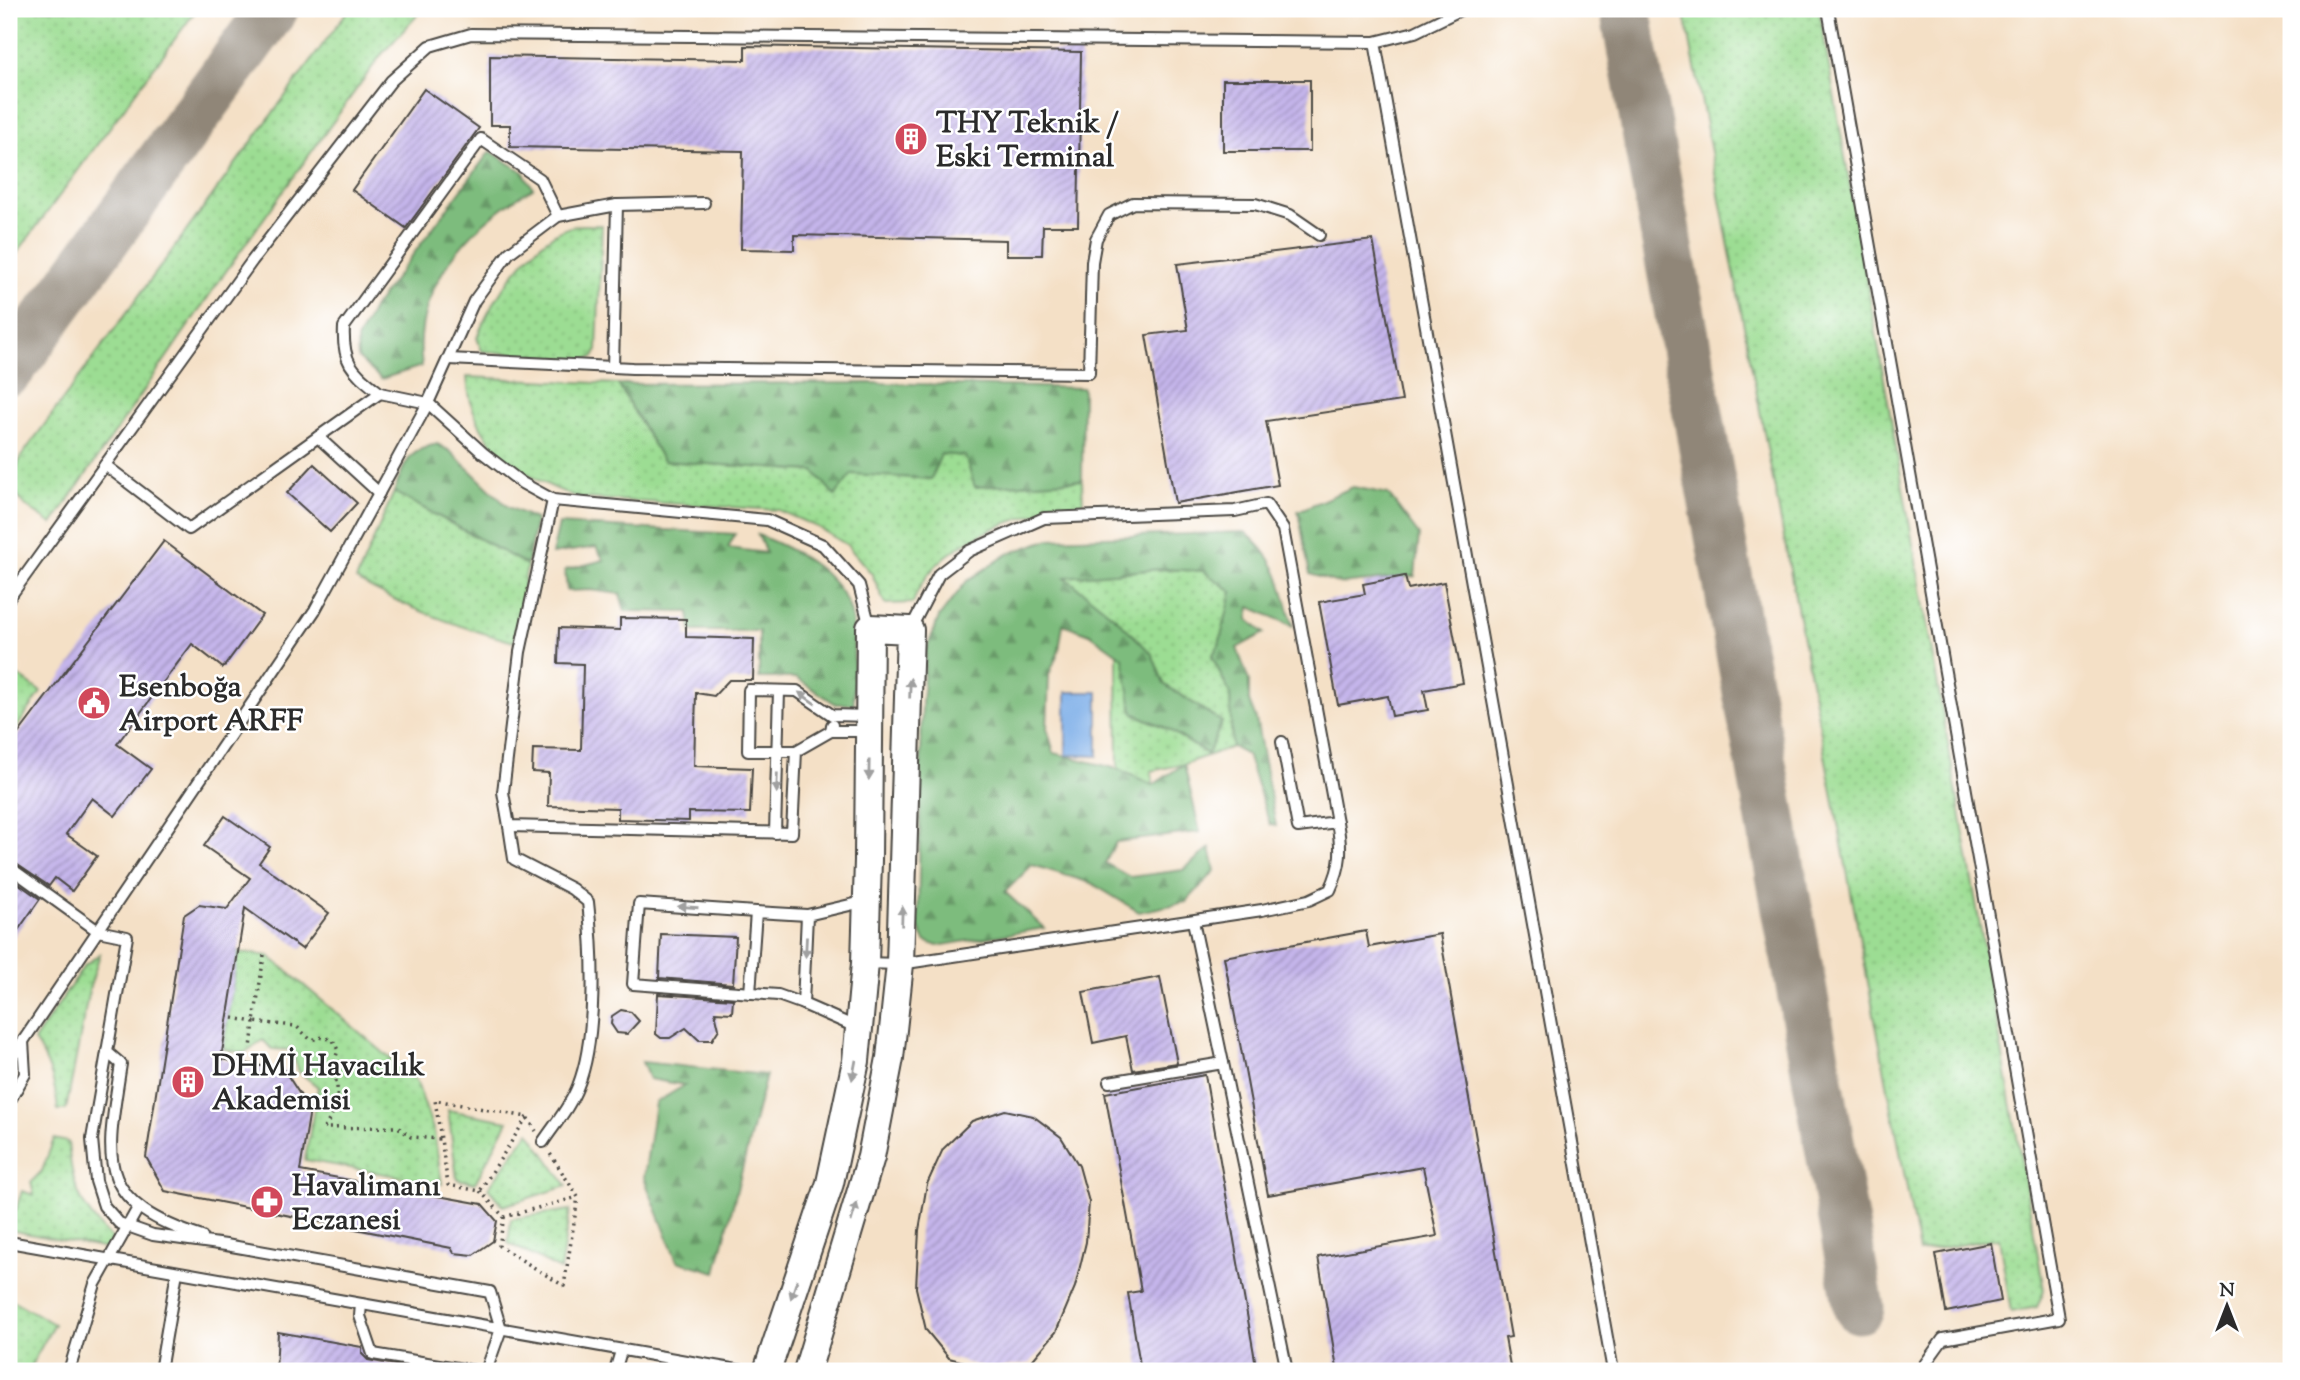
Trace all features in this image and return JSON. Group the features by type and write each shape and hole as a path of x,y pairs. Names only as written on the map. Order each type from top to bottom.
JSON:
{"street":[{"path":"767,1371 830,1183 856,1061 865,963 870,628 910,630 900,964 890,1058 871,1157 807,1371"}],"lane":[{"path":"9,598 253,261 383,92 430,46 471,34 1376,42 1415,32 1462,9"},
{"path":"1828,9 2059,1318 1943,1339 1920,1371"},
{"path":"1376,42 1613,1371"},
{"path":"558,216 540,179 481,139 344,327 343,352 354,372 380,393 428,403 483,453 522,483 553,500 767,520 823,545 859,584 870,628"},
{"path":"9,1062 315,610 428,403 474,301 509,253 558,216 617,205 704,202"},
{"path":"449,359 613,367 1090,373 1092,262 1096,239 1109,215 1133,203 1255,204 1290,215 1319,235"},
{"path":"613,367 617,205"},
{"path":"105,465 189,529 380,393"},
{"path":"318,437 379,493"},
{"path":"543,1142 570,1103 589,1053 592,934 588,902 572,889 514,859 503,792 520,652 553,500"},
{"path":"865,963 900,964 1193,921 1297,902 1330,890 1343,853 1283,529 1266,504 1234,511 1044,518 969,551 939,574 910,630"},
{"path":"750,690 797,691 832,716 870,724 831,731 796,751 748,751 750,690"},
{"path":"775,833 779,691"},
{"path":"831,731 832,716"},
{"path":"1282,743 1298,827 1337,822"},
{"path":"509,826 792,833 796,751"},
{"path":"9,867 98,931 127,937 92,1139 96,1181 104,1206 127,1227 153,1235 226,1245 490,1292 501,1329 486,1371"},
{"path":"859,1028 778,995 633,984 639,904 807,915 867,901"},
{"path":"750,993 756,912"},
{"path":"803,1004 807,915"},
{"path":"1193,921 1287,1371"},
{"path":"9,1102 25,1074 23,1041"},
{"path":"107,1052 121,1064 111,1131 113,1167 118,1186 138,1208 165,1225 226,1245"},
{"path":"1109,1082 1223,1063"},
{"path":"69,1371 95,1284 138,1208"},
{"path":"9,1242 743,1371"},
{"path":"160,1371 177,1272"},
{"path":"361,1304 360,1316 373,1354 475,1371"},
{"path":"615,1371 621,1351"}],"path":[{"path":"251,1048 264,955"},
{"path":"233,1018 271,1026 285,1023 296,1026 311,1041 323,1037 334,1041 338,1050 332,1070 338,1083 337,1099 332,1116 324,1128 398,1127 411,1138 441,1139"},
{"path":"435,1100 527,1116 578,1197 564,1286 499,1246 504,1217 480,1191 448,1185 435,1100"},
{"path":"480,1191 527,1116"},
{"path":"504,1217 578,1197"}],"green space":[{"path":"9,9 197,9 9,264"},
{"path":"349,9 423,9 381,55 224,274 52,524 31,510 17,496 14,479 23,454"},
{"path":"1684,9 1819,9 2044,1290 2037,1307 2011,1312 1999,1238 1919,1252"},
{"path":"490,151 523,172 533,188 488,220 450,261 426,310 421,337 422,366 381,379 358,358 357,340 374,307"},
{"path":"578,225 602,225 597,350 594,357 584,360 482,351 477,338 483,323 503,289 530,255 560,231"},
{"path":"467,377 618,384 663,461 931,479 941,454 965,456 975,487 1082,480 1083,506 1035,515 983,533 939,562 923,581 913,603 885,604 872,574 847,545 817,527 778,510 580,498 538,480 503,456 489,440 478,422"},
{"path":"876,383 1083,388 1082,480 975,487 965,456 941,454 931,479 852,474 835,496 814,471 663,461 618,384"},
{"path":"437,444 450,451 508,507 536,519 527,565 394,492 408,460 419,450"},
{"path":"1353,487 1388,494 1419,535 1415,576 1341,584 1310,574 1298,511"},
{"path":"394,492 527,565 514,642 433,616 356,580"},
{"path":"559,524 735,534 728,548 766,553 758,535 798,554 833,582 849,607 853,640 854,704 836,704 796,678 759,678 759,631 691,631 689,612 625,611 620,594 590,590 567,591 565,570 604,560 596,547 552,554"},
{"path":"1245,532 1265,553 1278,574 1293,626 1250,607 1248,619 1264,633 1237,648 1249,681 1249,701 1256,719 1276,826 1270,824 1247,755 1232,747 1230,694 1212,656 1219,645 1232,592 1203,571 1161,569 1065,577 1117,619 1152,654 1164,684 1222,722 1208,754 1166,728 1133,713 1123,658 1090,634 1063,624 1059,650 1049,675 1047,728 1054,753 1118,769 1153,785 1184,764 1200,832 1116,842 1105,863 1130,877 1183,870 1210,848 1215,871 1186,902 1139,912 1091,883 1032,865 1005,892 1044,928 937,946 925,941 918,927 922,702 926,651 939,617 967,581 1008,554 1050,539"},
{"path":"1161,569 1204,571 1233,592 1219,645 1212,656 1230,694 1232,747 1184,764 1151,771 1153,785 1118,769 1117,653 1124,658 1133,713 1166,728 1207,754 1222,722 1164,684 1152,654 1064,577"},
{"path":"9,669 41,692 9,739"},
{"path":"238,952 269,956 416,1080 434,1132 442,1184 305,1160 318,1087 299,1072 291,1050 272,1049 263,1040 244,1053 223,1049"},
{"path":"100,954 89,990 66,1110 58,1110 51,1074 34,1041 84,966"},
{"path":"642,1062 766,1075 716,1272 677,1261 644,1178 655,1103 685,1085 649,1079"},
{"path":"448,1110 508,1121 475,1183 457,1179"},
{"path":"529,1132 567,1186 503,1206 488,1188"},
{"path":"54,1139 68,1142 75,1184 85,1207 113,1240 106,1249 9,1230 22,1191 34,1195 31,1182 42,1171"},
{"path":"570,1210 560,1270 508,1243 511,1219"},
{"path":"9,1298 54,1324 28,1371 9,1371"}],"water":[{"path":"1066,692 1098,692 1098,756 1066,755"}],"building":[{"name":"THY Teknik / Eski Terminal","path":"745,46 1081,52 1078,226 1043,226 1042,255 1006,255 1006,240 794,235 794,250 741,249 743,151 510,147 510,125 490,125 490,56 745,60"},
{"path":"1223,80 1310,80 1310,151 1223,151"},
{"path":"424,89 479,128 406,228 352,190"},
{"path":"1373,240 1402,401 1266,421 1278,485 1175,503 1146,335 1188,330 1177,264"},
{"path":"314,464 357,503 330,532 287,493"},
{"name":"Esenboğa Airport ARFF","path":"164,541 262,615 223,668 192,644 117,744 151,769 115,816 92,798 66,834 97,856 72,891 55,878 49,886 9,859 9,746"},
{"path":"1405,576 1408,589 1444,582 1463,683 1424,690 1428,710 1392,716 1388,696 1338,705 1319,602 1365,594 1363,584"},
{"path":"620,618 686,619 686,637 754,639 753,680 729,680 714,696 696,693 694,766 752,768 750,813 689,812 689,821 618,819 618,808 548,806 549,773 532,772 533,749 581,750 583,664 558,663 559,628 620,630"},
{"name":"DHMİ Havacılık Akademisi","path":"225,816 270,847 259,863 329,913 302,949 245,908 221,1059 284,1070 310,1110 300,1171 482,1204 497,1221 493,1241 473,1255 454,1253 451,1248 165,1191 146,1157 184,915 199,905 227,909 250,878 204,846"},
{"path":"9,877 40,899 9,943"},
{"path":"1366,931 1369,947 1440,934 1511,1337 1505,1338 1511,1371 1342,1371 1342,1367 1337,1368 1318,1257 1437,1236 1423,1167 1268,1195 1224,957"},
{"path":"661,934 736,937 733,984 659,978"},
{"path":"1160,977 1177,1063 1133,1070 1126,1036 1093,1043 1083,992"},
{"path":"658,994 733,999 732,1013 715,1012 719,1029 712,1040 699,1040 686,1028 670,1038 661,1038 656,1034"},
{"path":"621,1010 631,1012 639,1021 627,1034 617,1033 611,1024 612,1016"},
{"path":"1205,1075 1257,1371 1141,1371 1128,1293 1141,1291 1105,1093"},
{"path":"1005,1110 1033,1116 1061,1137 1079,1166 1089,1202 1086,1242 1075,1287 1056,1332 1030,1363 991,1369 949,1358 926,1330 916,1288 919,1230 927,1184 943,1149 972,1121"},
{"path":"1991,1243 2001,1301 1946,1312 1936,1254"},
{"path":"278,1332 362,1347 362,1354 368,1360 412,1368 412,1371 276,1371"}],"taxiway":[{"path":"9,370 273,9"},
{"path":"1625,9 1859,1308"}],"place":[{"name":"THY Teknik / Eski Terminal","path":"911,139"},
{"name":"Esenboğa Airport ARFF","path":"94,703"},
{"name":"DHMİ Havacılık Akademisi","path":"188,1082"},
{"name":"Havalimanı Eczanesi","path":"267,1202"}]}
